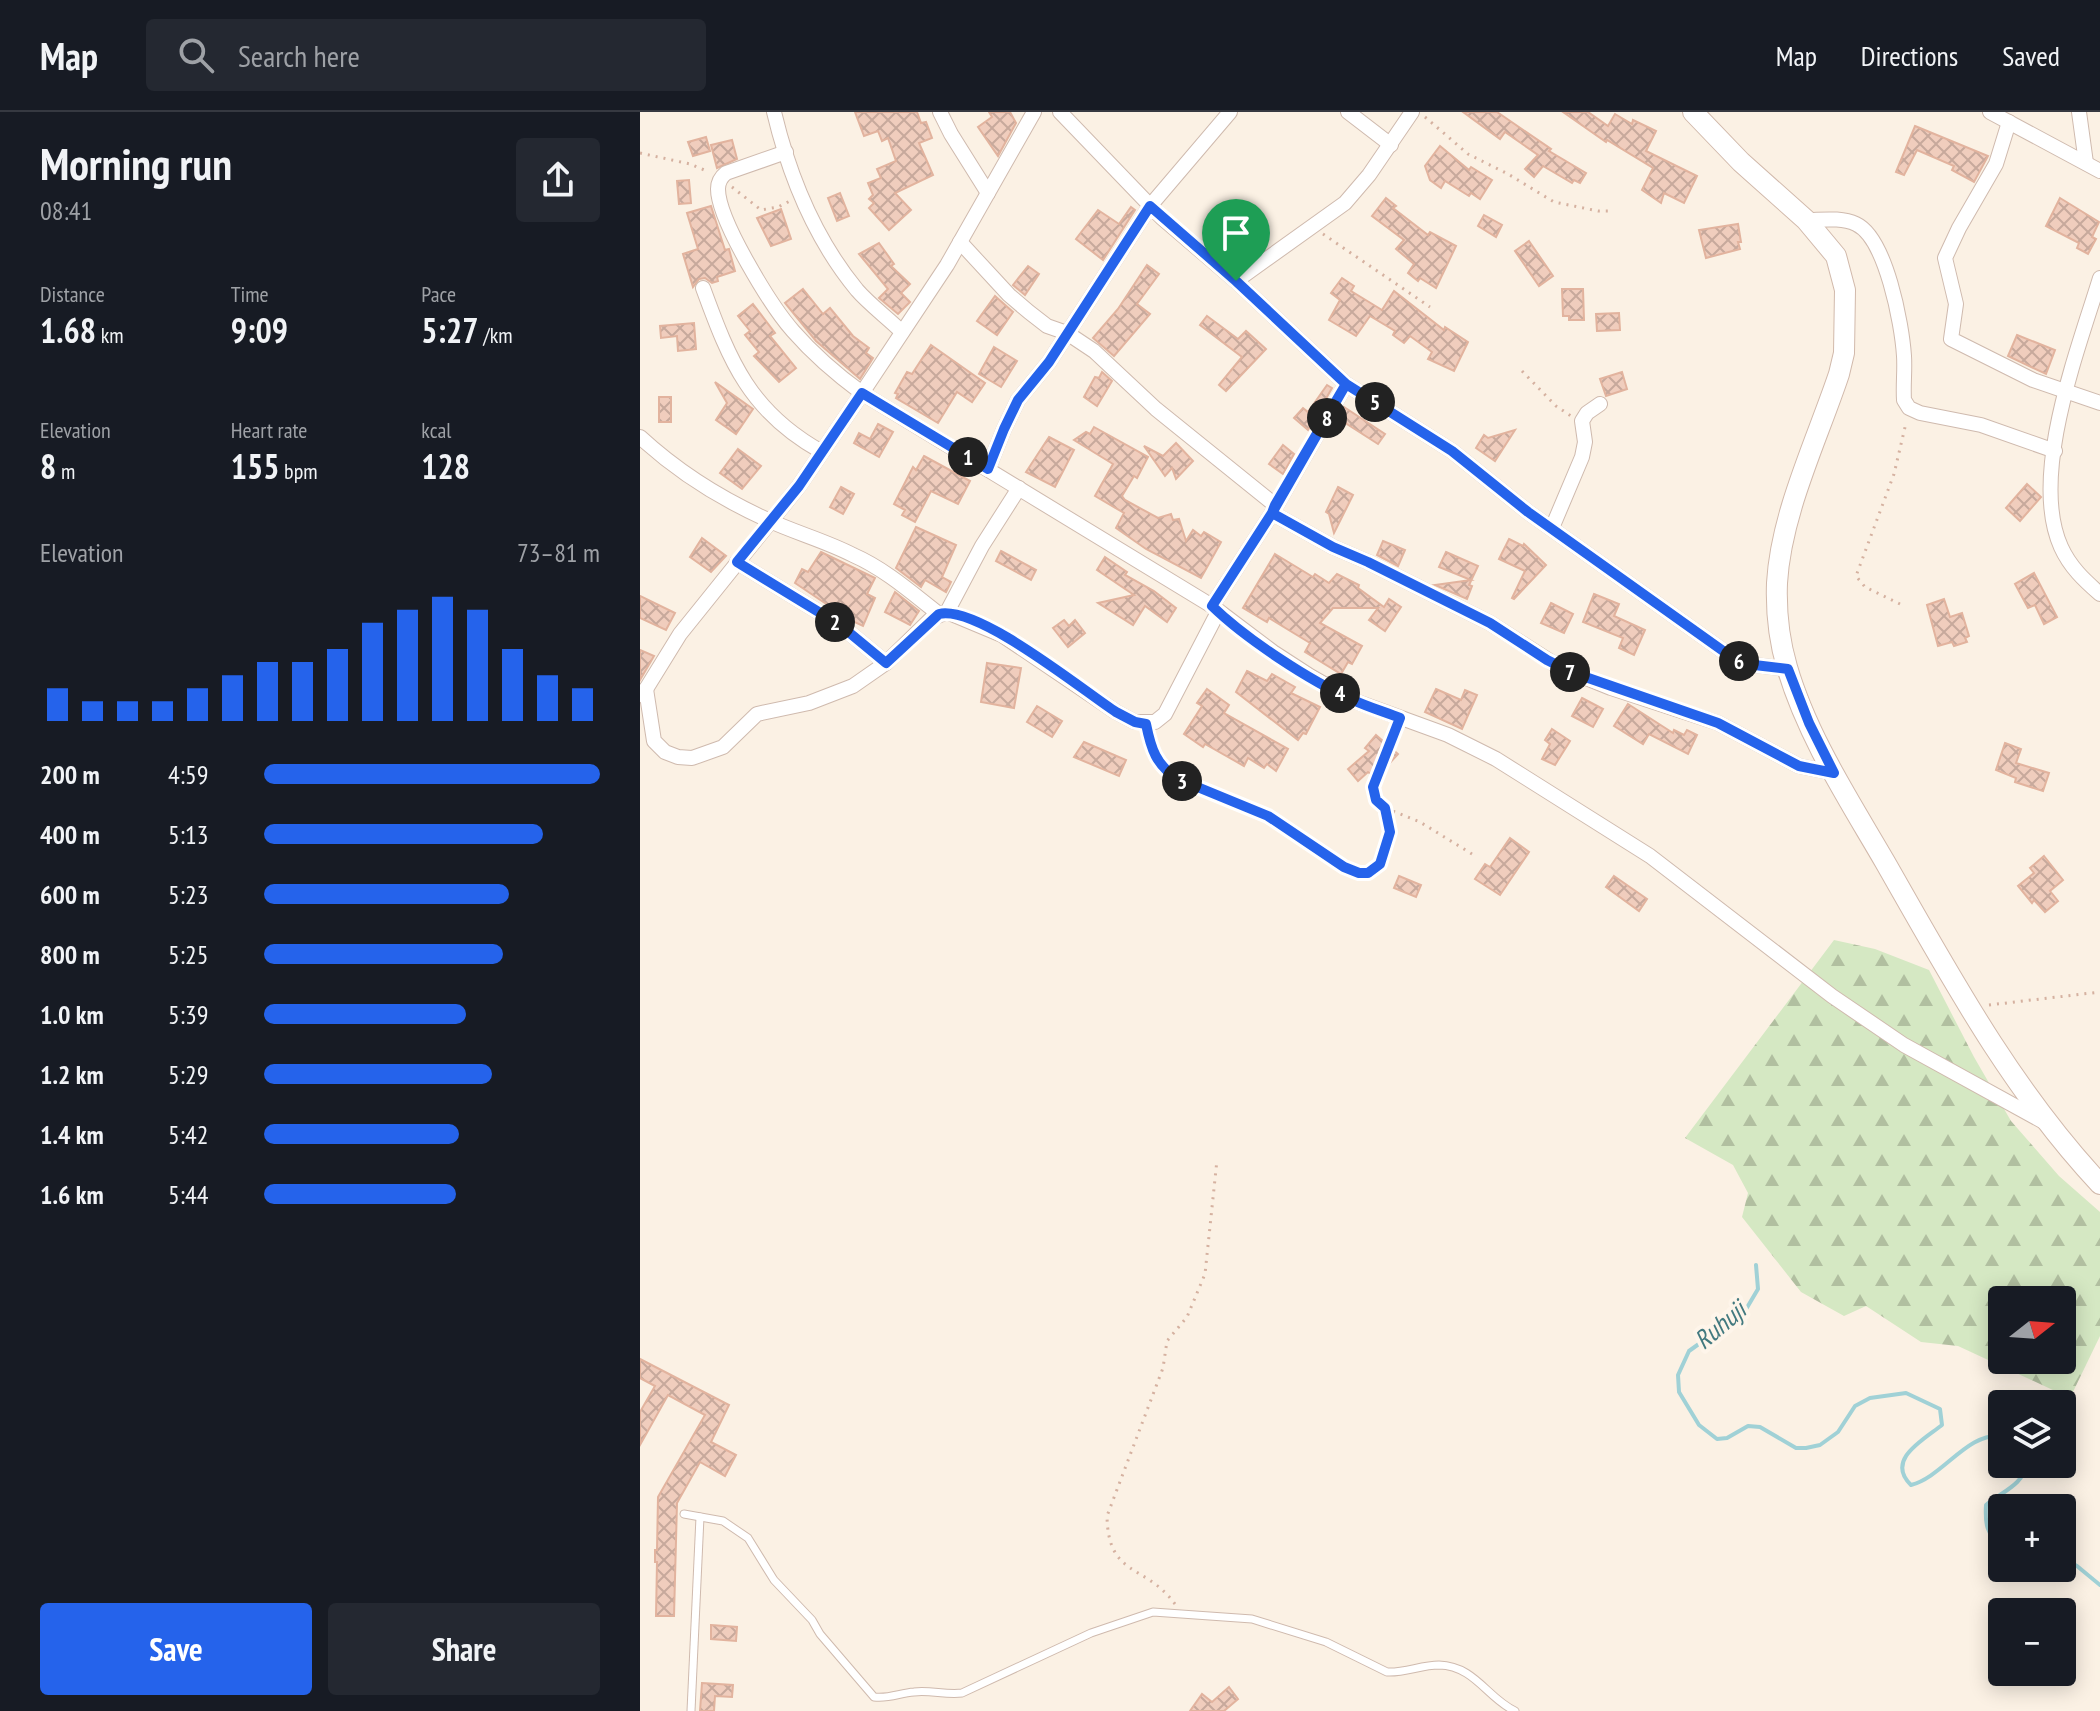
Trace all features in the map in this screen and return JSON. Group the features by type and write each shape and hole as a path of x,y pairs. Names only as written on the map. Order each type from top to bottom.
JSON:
{"main road":[{"path":"1693,112 1741,162 1806,220 1836,256 1845,290 1844,353 1839,374 1785,527 1777,582 1778,615 1788,669 1809,723 1834,773 1990,1042 2048,1124 2100,1184"}],"street":[{"path":"774,112 801,196 826,246 858,291 902,332"},
{"path":"940,112 988,193"},
{"path":"640,712 646,689 680,634 799,486 862,393 960,242 1034,112"},
{"path":"1060,112 1150,206 1346,384 1452,451 1552,528 1733,658 1746,664 1788,669"},
{"path":"988,469 1018,400 1067,333 1150,206 1230,112"},
{"path":"1348,112 1391,145"},
{"path":"1236,281 1345,203 1391,145 1412,112"},
{"path":"1990,112 2100,171"},
{"path":"2079,112 2086,163"},
{"path":"2009,122 1996,164 1945,258 1956,304 1950,336 1953,341 2003,367 2100,403"},
{"path":"786,152 738,167 721,177 718,187 721,201 735,236 769,300 815,356 862,393 1215,609 1310,676 1352,700 1448,735 1496,759 1650,856 1832,996 1904,1045 2048,1124"},
{"path":"1806,220 1840,220 1855,224 1869,234 1879,252 1902,335 1904,400 1909,408 1931,416 1981,425 2055,451"},
{"path":"960,242 1029,312 1047,326 1067,333 1094,351 1156,409 1274,509 1333,547 1490,623 1571,672 1710,719 1799,766 1834,773"},
{"path":"2100,278 2065,391 2050,499 2057,538 2074,570 2100,594"},
{"path":"703,288 732,360 754,396 793,436 822,452"},
{"path":"640,437 719,496 770,521 865,560 943,613 957,614 1002,635 1116,712 1146,724 1157,721 1165,714 1215,609 1346,384"},
{"path":"1552,528 1582,457 1585,442 1582,421 1600,404"},
{"path":"646,689 654,741 665,752 692,758 723,747 757,714 809,703 864,679 943,613 1019,488"},
{"path":"737,562 840,625 886,663"}],"lane":[{"path":"684,1514 723,1521 748,1538 774,1580 812,1620 820,1634 874,1697 917,1691 946,1695 962,1693 1091,1633 1153,1612 1252,1619 1326,1642 1387,1672 1449,1666 1475,1679 1515,1711"},
{"path":"691,1711 700,1517"}],"path":[{"path":"1419,112 1468,154 1554,202 1612,211"},
{"path":"640,153 690,164 721,177 761,210 778,207 801,196"},
{"path":"1313,227 1430,307"},
{"path":"1522,371 1556,406 1582,421"},
{"path":"1900,604 1865,587 1856,576 1894,474 1909,408"},
{"path":"1400,718 1373,787 1376,800 1385,808 1420,822 1472,854"},
{"path":"1146,724 1154,757 1165,771 1268,816 1313,848 1359,873 1372,871 1381,861 1390,832 1385,808"},
{"path":"1970,1007 2100,992"},
{"path":"1182,1614 1161,1586 1130,1570 1114,1554 1108,1535 1107,1516 1163,1368 1167,1341 1187,1317 1205,1274 1217,1160"}],"green space":[{"path":"1834,940 1875,949 1929,970 2011,1121 2059,1176 2100,1212 2100,1336 2074,1390 2053,1390 2018,1374 2076,1374 2076,1286 1988,1286 1988,1360 1958,1346 1921,1342 1866,1306 1844,1316 1801,1292 1742,1217 1748,1193 1733,1165 1685,1138"}],"building":[{"path":"855,112 917,112 921,123 926,122 932,138 919,143 933,175 895,193 911,210 889,230 869,208 874,203 869,199 873,195 868,183 881,178 877,169 896,161 888,138 882,141 878,131 864,136"},
{"path":"989,112 1010,112 1016,123 998,156 978,127 992,117"},
{"path":"1463,112 1497,112 1551,149 1549,151 1586,173 1580,183 1574,180 1572,183 1543,166 1534,177 1525,169 1538,155 1505,132 1500,139"},
{"path":"1563,112 1588,112 1608,126 1615,114 1632,124 1633,120 1656,131 1646,151 1697,176 1684,203 1664,193 1661,203 1642,190 1653,168 1606,142"},
{"path":"1915,126 1988,156 1974,182 1952,170 1954,166 1917,150 1904,175 1896,172"},
{"path":"706,137 710,151 693,156 688,142"},
{"path":"732,140 737,159 717,168 711,145"},
{"path":"1440,146 1469,170 1471,167 1492,180 1480,199 1445,181 1441,188 1430,180 1425,166"},
{"path":"689,180 691,203 679,204 677,181"},
{"path":"840,193 849,216 837,221 828,198"},
{"path":"1386,198 1396,206 1393,208 1428,235 1430,232 1456,246 1436,288 1408,273 1414,264 1396,249 1404,240 1372,216"},
{"path":"2060,198 2099,222 2092,237 2096,239 2088,254 2077,248 2079,243 2046,226"},
{"path":"711,206 735,271 717,277 718,281 712,283 705,278 699,279 693,287 683,254 698,249 687,213"},
{"path":"1131,207 1135,210 1103,260 1076,239 1098,210 1119,224"},
{"path":"781,209 791,239 771,246 757,218"},
{"path":"1484,215 1502,225 1496,237 1478,226"},
{"path":"1738,224 1740,249 1706,258 1699,230"},
{"path":"1529,241 1553,276 1539,286 1515,251"},
{"path":"879,243 894,264 891,266 910,284 901,293 910,302 898,314 879,298 888,289 859,254"},
{"path":"1147,265 1159,274 1137,304 1150,314 1114,356 1093,338 1118,309"},
{"path":"1028,266 1039,274 1025,295 1013,285"},
{"path":"1342,278 1354,286 1351,291 1382,310 1394,291 1444,330 1445,327 1468,342 1454,371 1428,359 1432,352 1410,336 1404,343 1393,335 1395,331 1370,316 1356,336 1329,320 1340,300 1331,293"},
{"path":"803,289 823,314 830,308 853,336 869,348 866,353 873,358 860,379 816,341 785,303"},
{"path":"1562,289 1583,289 1584,320 1569,320 1569,316 1563,316"},
{"path":"995,296 1013,312 997,335 977,321"},
{"path":"753,304 775,333 770,336 796,368 779,382 754,356 759,352 745,335 750,331 738,316"},
{"path":"1619,313 1620,330 1597,331 1596,314"},
{"path":"1207,316 1238,339 1246,331 1266,349 1226,391 1219,385 1242,357 1200,325"},
{"path":"694,323 696,349 678,351 677,336 661,338 660,326"},
{"path":"2017,335 2055,350 2046,374 2008,356"},
{"path":"931,345 985,383 972,402 957,392 938,423 896,398 898,394 895,393 907,372 912,374"},
{"path":"994,347 1017,361 1001,387 979,374"},
{"path":"1102,372 1112,381 1097,406 1084,397 1095,377 1099,378"},
{"path":"1622,372 1627,389 1606,396 1600,379"},
{"path":"715,382 753,409 736,434 716,420 727,403"},
{"path":"1327,385 1332,388 1308,430 1294,418 1303,408 1308,412"},
{"path":"659,397 671,397 671,422 659,422"},
{"path":"1344,407 1385,434 1378,444 1339,419 1335,423"},
{"path":"878,424 893,432 879,457 854,443 859,433 870,439"},
{"path":"1094,427 1148,457 1137,478 1134,476 1122,496 1125,500 1158,518 1171,514 1173,520 1179,519 1186,541 1193,530 1201,536 1204,532 1221,542 1201,578 1146,549 1116,528 1124,513 1095,496 1113,464 1074,440 1086,432 1090,434"},
{"path":"1515,430 1495,461 1476,448 1484,435 1488,438"},
{"path":"1049,437 1074,450 1055,487 1026,472"},
{"path":"1176,443 1193,461 1176,479 1172,468 1165,476 1144,446 1163,456"},
{"path":"1283,445 1294,454 1283,474 1269,464"},
{"path":"738,449 761,466 742,489 720,473"},
{"path":"924,456 970,481 958,504 931,491 915,522 902,515 905,510 894,504 913,467 916,470"},
{"path":"2027,484 2041,497 2020,521 2006,508"},
{"path":"841,487 854,494 843,514 830,507"},
{"path":"1338,487 1353,495 1334,533 1326,512"},
{"path":"916,527 956,545 942,577 951,582 946,592 925,580 921,587 896,568"},
{"path":"702,538 726,556 711,572 690,557"},
{"path":"1509,539 1524,544 1546,565 1514,599 1525,571 1499,559"},
{"path":"1383,541 1405,550 1398,566 1377,555"},
{"path":"1001,551 1036,570 1031,580 996,561"},
{"path":"821,552 875,578 867,594 875,598 863,626 795,583 802,569 808,572"},
{"path":"1446,552 1478,566 1469,585 1472,586 1467,599 1435,585 1471,580 1439,567"},
{"path":"1275,554 1329,583 1337,574 1359,585 1358,588 1384,607 1389,599 1401,607 1385,631 1369,620 1378,608 1333,608 1320,623 1362,646 1352,664 1348,662 1341,674 1305,652 1310,643 1269,618 1267,622 1243,608"},
{"path":"1105,557 1127,572 1125,575 1176,608 1167,622 1145,606 1133,625 1098,603 1134,595 1097,570"},
{"path":"2034,573 2057,617 2044,624 2035,605 2028,608 2015,584"},
{"path":"895,592 919,611 910,625 885,612"},
{"path":"1594,594 1619,604 1614,616 1645,630 1634,655 1619,648 1623,638 1583,622"},
{"path":"640,596 675,613 666,630 640,618"},
{"path":"1944,599 1950,617 1962,613 1969,636 1965,638 1967,642 1938,646 1927,605"},
{"path":"1551,603 1573,614 1564,633 1541,623"},
{"path":"1064,620 1069,626 1075,620 1085,633 1068,647 1053,628"},
{"path":"640,650 654,656 640,680"},
{"path":"987,663 1021,668 1014,708 981,702"},
{"path":"1247,671 1267,681 1272,674 1295,687 1291,693 1320,707 1306,734 1303,733 1298,740 1236,692"},
{"path":"1207,689 1229,705 1224,713 1288,749 1276,771 1267,764 1264,768 1248,758 1244,766 1205,744 1203,747 1184,734 1202,706 1197,703"},
{"path":"1436,689 1461,700 1465,690 1477,695 1462,729 1425,712"},
{"path":"1582,698 1603,709 1593,727 1572,716"},
{"path":"1628,704 1673,733 1674,730 1684,735 1687,730 1697,735 1688,754 1649,734 1643,744 1614,726"},
{"path":"1037,706 1062,721 1052,737 1027,722"},
{"path":"1552,729 1570,741 1555,765 1542,759 1550,744 1545,740"},
{"path":"1376,735 1398,754 1376,778 1368,772 1358,781 1348,769 1369,751 1365,748"},
{"path":"1084,742 1126,760 1119,776 1074,757"},
{"path":"2005,743 2021,749 2016,763 2049,773 2043,791 2015,782 2016,778 1996,770"},
{"path":"1510,838 1529,852 1500,895 1475,879 1485,864 1490,867"},
{"path":"2044,856 2063,880 2050,891 2058,901 2045,912 2034,900 2032,903 2018,886 2034,873 2030,868"},
{"path":"1399,876 1421,885 1416,897 1394,888"},
{"path":"1614,876 1647,899 1639,911 1606,887"},
{"path":"640,1359 729,1405 711,1442 736,1455 725,1476 700,1462 677,1503 674,1616 656,1616 658,1497 705,1415 668,1395 640,1445 640,1412 655,1386 640,1378"},
{"path":"711,1625 737,1627 736,1641 711,1639"},
{"path":"702,1683 733,1685 732,1697 715,1696 714,1711 700,1711"},
{"path":"1229,1687 1238,1699 1224,1711 1190,1711 1202,1694 1212,1702"}],"waterway":[{"name":"Ruhuji","path":"1756,1265 1758,1289 1745,1311 1689,1351 1678,1375 1679,1392 1699,1425 1717,1439 1727,1438 1748,1426 1760,1427 1796,1448 1820,1445 1838,1432 1855,1406 1870,1398 1906,1393 1940,1409 1942,1425 1917,1444 1904,1459 1904,1476 1911,1485 1934,1473 1966,1448 1988,1437"},
{"name":"Ruhuji","path":"2001,1494 2020,1478"},
{"name":"Ruhuji","path":"1988,1504 1988,1528"},
{"name":"Ruhuji","path":"2076,1565 2100,1585"}],"route":[{"path":"1236,281 1150,206 1049,362 1018,400 988,469 862,393 799,486 737,562 840,625 886,663 931,619 947,612 1002,635 1116,712 1146,724 1154,757 1165,771 1268,816 1344,867 1368,873 1380,864 1390,832 1385,808 1376,800 1373,787 1400,718 1352,700 1310,676 1212,606 1272,513 1346,384 1452,451 1528,512 1733,658 1746,664 1788,669 1809,723 1834,773 1799,766 1702,716 1611,688 1571,672 1490,623 1333,547 1272,513 1275,505 1346,384 1236,281"}]}
